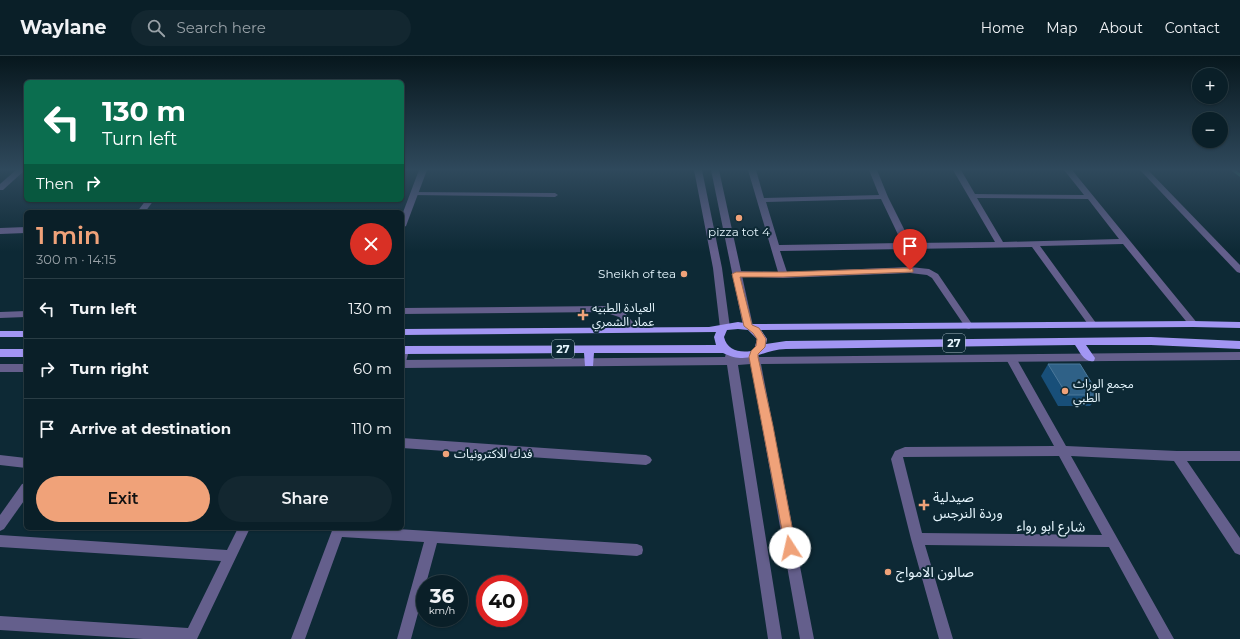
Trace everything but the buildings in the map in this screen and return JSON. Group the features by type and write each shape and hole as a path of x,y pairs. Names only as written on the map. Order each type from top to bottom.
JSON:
{"main road":[{"name":"27","path":"404,332 724,328 736,324 750,327 1240,325"},
{"path":"1221,325 1234,329 1240,334"},
{"path":"750,327 756,330 762,339 761,347 755,355"},
{"path":"724,328 718,336 718,341 728,354"},
{"path":"0,334 24,334"},
{"name":"27","path":"755,355 772,346 786,345 1185,341 1239,345"},
{"path":"1078,342 1090,358"},
{"name":"27","path":"404,353 588,349 728,354"},
{"path":"588,349 589,363"},
{"path":"0,353 24,353"}],"street":[{"path":"404,221 413,197"},
{"path":"703,197 723,309 724,328"},
{"path":"720,197 736,274 750,327"},
{"path":"783,275 761,200 876,197"},
{"path":"884,197 908,246"},
{"path":"973,197 1000,244"},
{"path":"1089,197 1193,324"},
{"path":"1170,197 1240,270"},
{"path":"0,231 24,230"},
{"path":"774,248 1034,244 1125,240"},
{"path":"1034,244 1093,325"},
{"path":"713,246 730,246"},
{"path":"736,274 783,275 910,270 929,272 935,276 969,326"},
{"path":"404,311 605,309 622,315 635,330"},
{"path":"0,315 24,314"},
{"path":"728,354 775,639"},
{"path":"404,364 589,363 728,354 1011,359 1240,356"},
{"path":"755,355 806,639"},
{"path":"1011,359 1167,639"},
{"path":"0,368 24,368"},
{"path":"404,443 646,460"},
{"path":"946,639 917,539 898,459 899,454 905,452 1062,451 1177,456 1240,456"},
{"path":"1177,456 1240,549"},
{"path":"0,460 24,463"},
{"path":"0,525 24,491"},
{"path":"0,623 190,637 243,530"},
{"path":"298,639 339,530 432,538 637,550"},
{"path":"404,639 432,538"},
{"name":"شارع ابو رواء","path":"917,539 1113,541"},
{"path":"0,541 230,556"}],"place":[{"name":"pizza tot 4","path":"739,218"},
{"name":"Sheikh of tea","path":"684,274"},
{"name":"العيادة الطبيه عماد الشمري","path":"583,315"},
{"name":"مجمع الوراث الطبي","path":"1065,391"},
{"name":"فدك للاكترونيات","path":"446,454"},
{"name":"صيدلية وردة النرجس","path":"924,505"},
{"name":"صالون الامواج","path":"888,572"}],"route":[{"path":"790,548 754,357 754,353 761,347 762,339 756,330 748,326 736,274 783,275 910,270"}]}
